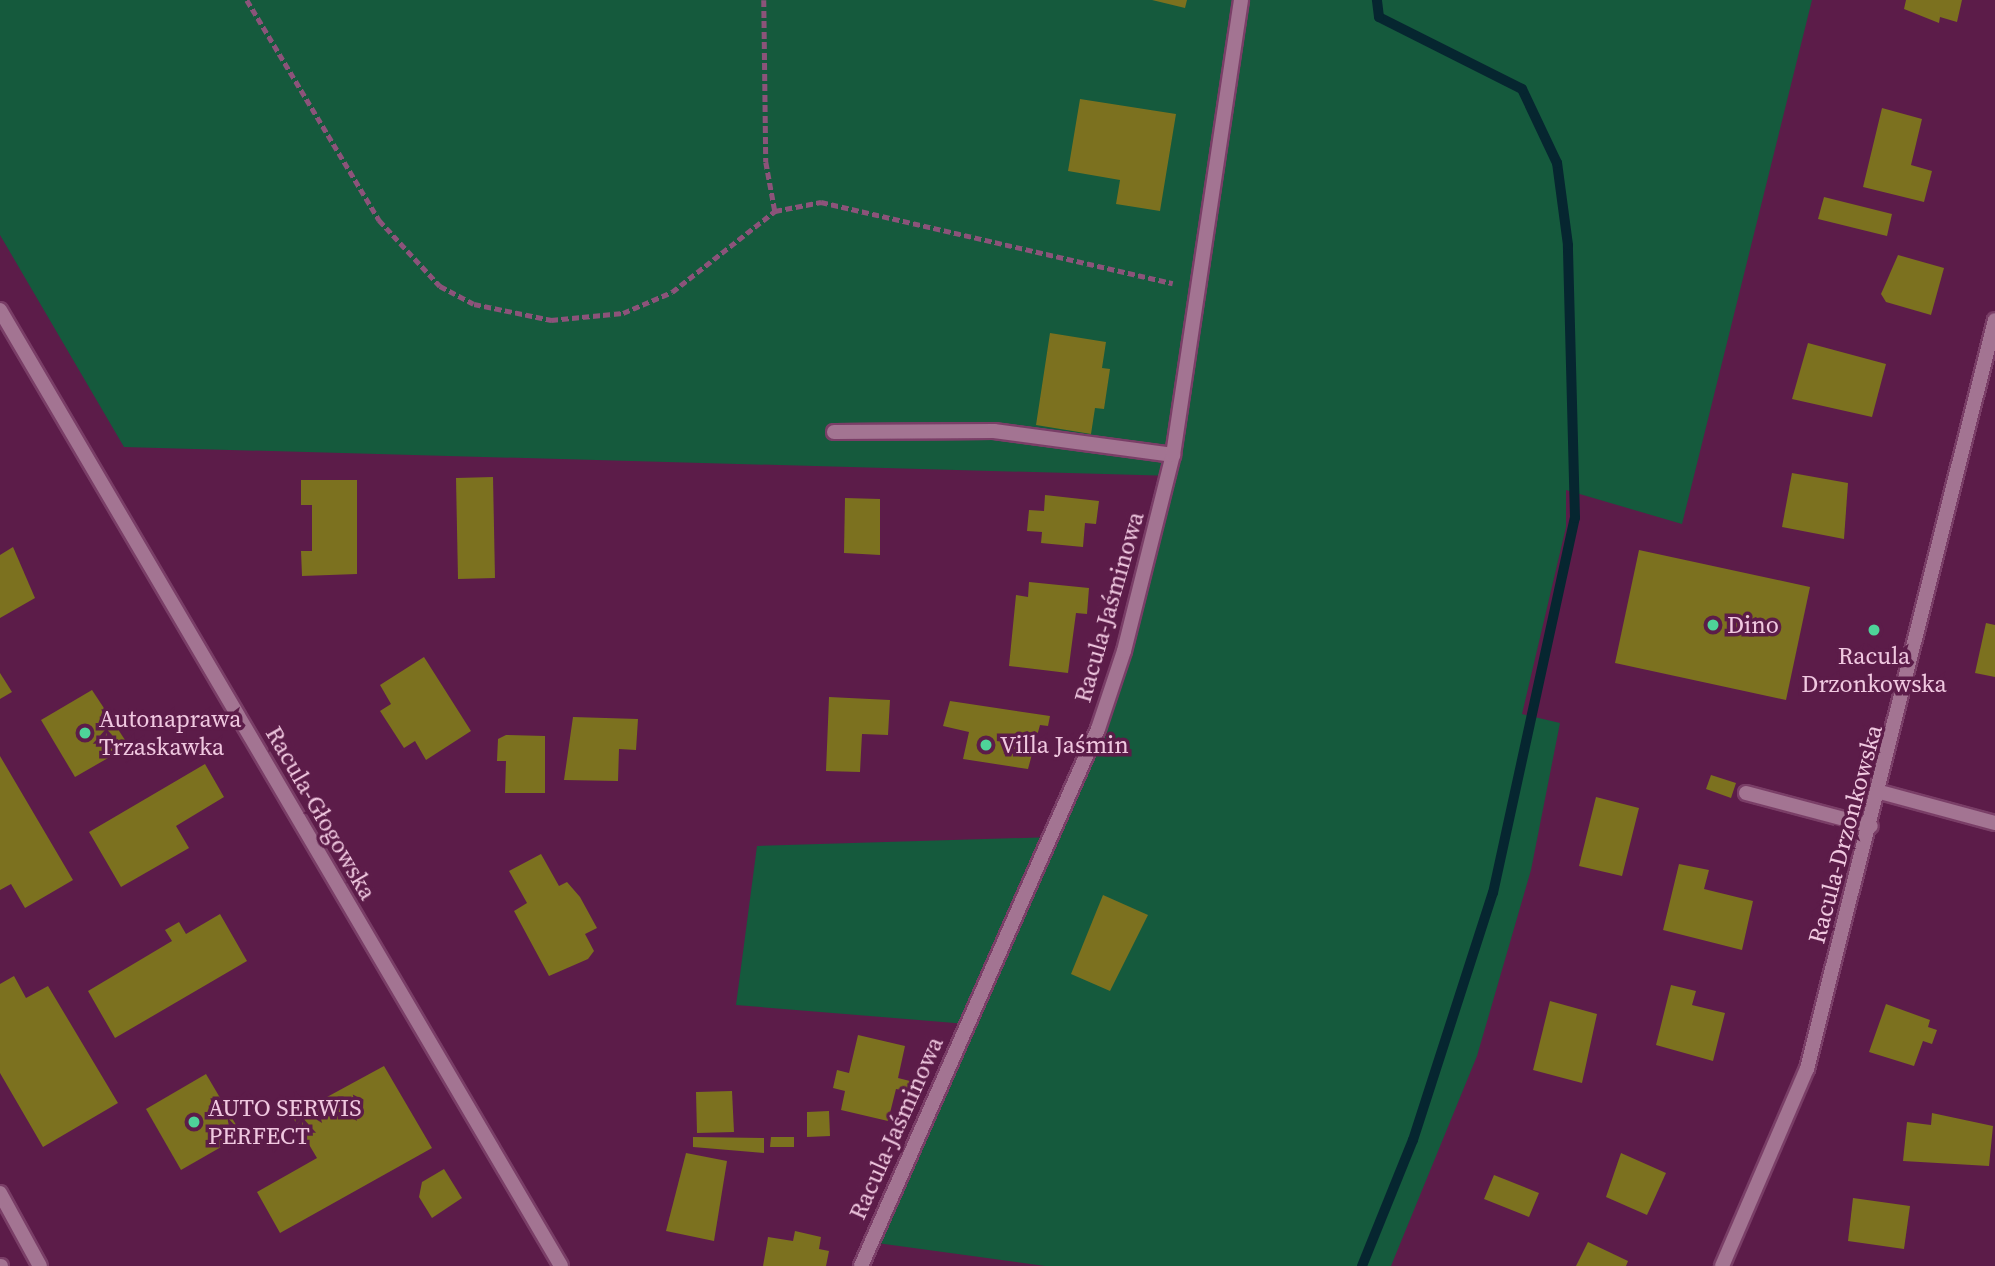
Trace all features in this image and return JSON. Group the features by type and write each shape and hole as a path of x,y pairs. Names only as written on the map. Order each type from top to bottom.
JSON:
{"street":[{"name":"Racula-Jaśminowa","path":"860,1266 1098,729 1173,455 1241,0"},
{"name":"Racula-Głogowska","path":"0,310 561,1266"},
{"name":"Racula-Drzonkowska","path":"1722,1266 1807,1069 1880,792 1995,320"},
{"path":"834,432 994,431 1173,455"},
{"path":"1880,792 1995,823"},
{"path":"1746,793 1871,826"},
{"path":"0,1193 40,1266"}],"path":[{"path":"247,0 379,219 440,286 474,303 551,320 623,313 672,292 775,211 842,203 995,247 1196,287"},
{"path":"764,0 766,162 775,211"}],"green space":[{"path":"0,0 1812,0 1682,524 1566,490 1566,527 1522,714 1560,723 1531,870 1477,1056 1391,1266 1045,1266 877,1243 967,1024 736,1005 757,846 1054,837 1133,646 1175,476 124,447 0,235"}],"building":[{"path":"1152,0 1187,0 1185,8"},
{"path":"1906,0 1962,0 1957,22 1940,17 1939,23 1904,9"},
{"path":"1080,99 1176,114 1160,211 1116,204 1120,180 1068,171"},
{"path":"1882,108 1922,119 1911,165 1932,171 1924,202 1863,187"},
{"path":"1824,197 1892,214 1887,236 1818,219"},
{"path":"1898,255 1944,268 1931,315 1886,302 1881,294"},
{"path":"1050,333 1106,342 1102,368 1110,369 1104,409 1095,408 1091,434 1036,425"},
{"path":"1808,343 1886,364 1872,417 1792,399"},
{"path":"1792,473 1848,483 1844,539 1782,527"},
{"path":"493,477 495,578 458,579 456,478"},
{"path":"301,480 357,480 357,574 302,576 301,551 312,551 312,505 301,505"},
{"path":"1045,495 1099,501 1096,524 1085,523 1083,547 1041,543 1042,532 1027,531 1029,510 1044,511"},
{"path":"845,498 880,499 880,555 844,553"},
{"path":"13,547 35,598 0,618 0,555"},
{"name":"Dino","path":"1639,550 1810,587 1786,700 1615,663"},
{"path":"1029,582 1089,588 1087,614 1076,613 1068,673 1009,666 1016,595 1028,597"},
{"path":"1986,623 1995,625 1995,677 1975,673"},
{"path":"424,657 471,731 426,760 415,741 404,748 380,711 391,704 380,685"},
{"path":"0,673 12,692 0,699"},
{"name":"Autonaprawa Trzaskawka","path":"92,690 129,746 75,777 41,720"},
{"path":"829,697 890,700 888,735 862,734 860,772 826,771"},
{"name":"Villa Jaśmin","path":"950,701 1050,716 1048,726 1040,725 1028,769 963,759 969,732 943,726"},
{"path":"573,717 638,719 636,750 619,749 618,781 564,780"},
{"path":"506,735 545,736 545,793 505,793 506,761 497,761 498,739"},
{"path":"0,756 73,880 25,908 11,884 0,890"},
{"path":"205,764 224,797 176,826 189,848 121,887 89,832"},
{"path":"1711,775 1736,783 1731,798 1706,789"},
{"path":"1596,797 1639,808 1622,876 1579,866"},
{"path":"541,854 559,886 567,882 580,897 597,928 585,934 594,951 588,959 549,976 514,911 527,903 509,871"},
{"path":"1679,864 1709,870 1704,889 1753,901 1742,950 1663,930"},
{"path":"1103,895 1148,915 1110,991 1071,974"},
{"path":"220,914 247,961 115,1038 88,991 172,941 165,930 179,922 186,934"},
{"path":"14,976 26,998 48,986 118,1103 43,1147 0,1073 0,984"},
{"path":"1671,985 1696,991 1692,1005 1725,1013 1713,1061 1656,1045"},
{"path":"1550,1001 1597,1014 1582,1083 1533,1070"},
{"path":"1886,1004 1930,1020 1928,1027 1937,1030 1932,1044 1923,1041 1914,1066 1869,1052"},
{"path":"858,1035 905,1046 898,1078 910,1081 907,1091 896,1089 888,1121 841,1110 845,1091 833,1088 837,1070 849,1073"},
{"path":"384,1066 432,1148 280,1233 257,1192 317,1158 292,1116"},
{"name":"AUTO SERWIS PERFECT","path":"206,1074 242,1135 181,1170 146,1109"},
{"path":"732,1091 734,1132 697,1133 696,1092"},
{"path":"829,1111 830,1136 807,1137 807,1112"},
{"path":"1932,1113 1993,1126 1989,1166 1903,1161 1907,1122 1931,1125"},
{"path":"693,1137 764,1138 764,1153 693,1147"},
{"path":"771,1137 794,1137 794,1147 770,1147"},
{"path":"686,1153 727,1161 714,1241 666,1231"},
{"path":"1621,1153 1666,1173 1647,1215 1606,1197"},
{"path":"444,1169 462,1198 432,1218 419,1197 422,1182"},
{"path":"1494,1175 1539,1193 1529,1217 1484,1199"},
{"path":"1853,1198 1910,1206 1904,1249 1848,1241"},
{"path":"795,1231 821,1237 819,1249 829,1251 826,1266 763,1266 768,1237 793,1241"},
{"path":"1588,1242 1628,1261 1626,1266 1576,1266"}],"waterway":[{"path":"1362,1266 1413,1140 1493,893 1575,518 1568,245 1557,163 1522,89 1379,17 1377,0"}],"place":[{"name":"Dino","path":"1713,625"},
{"name":"Racula Drzonkowska","path":"1874,630"},
{"name":"Autonaprawa Trzaskawka","path":"85,733"},
{"name":"Villa Jaśmin","path":"986,745"},
{"name":"AUTO SERWIS PERFECT","path":"194,1122"}]}
